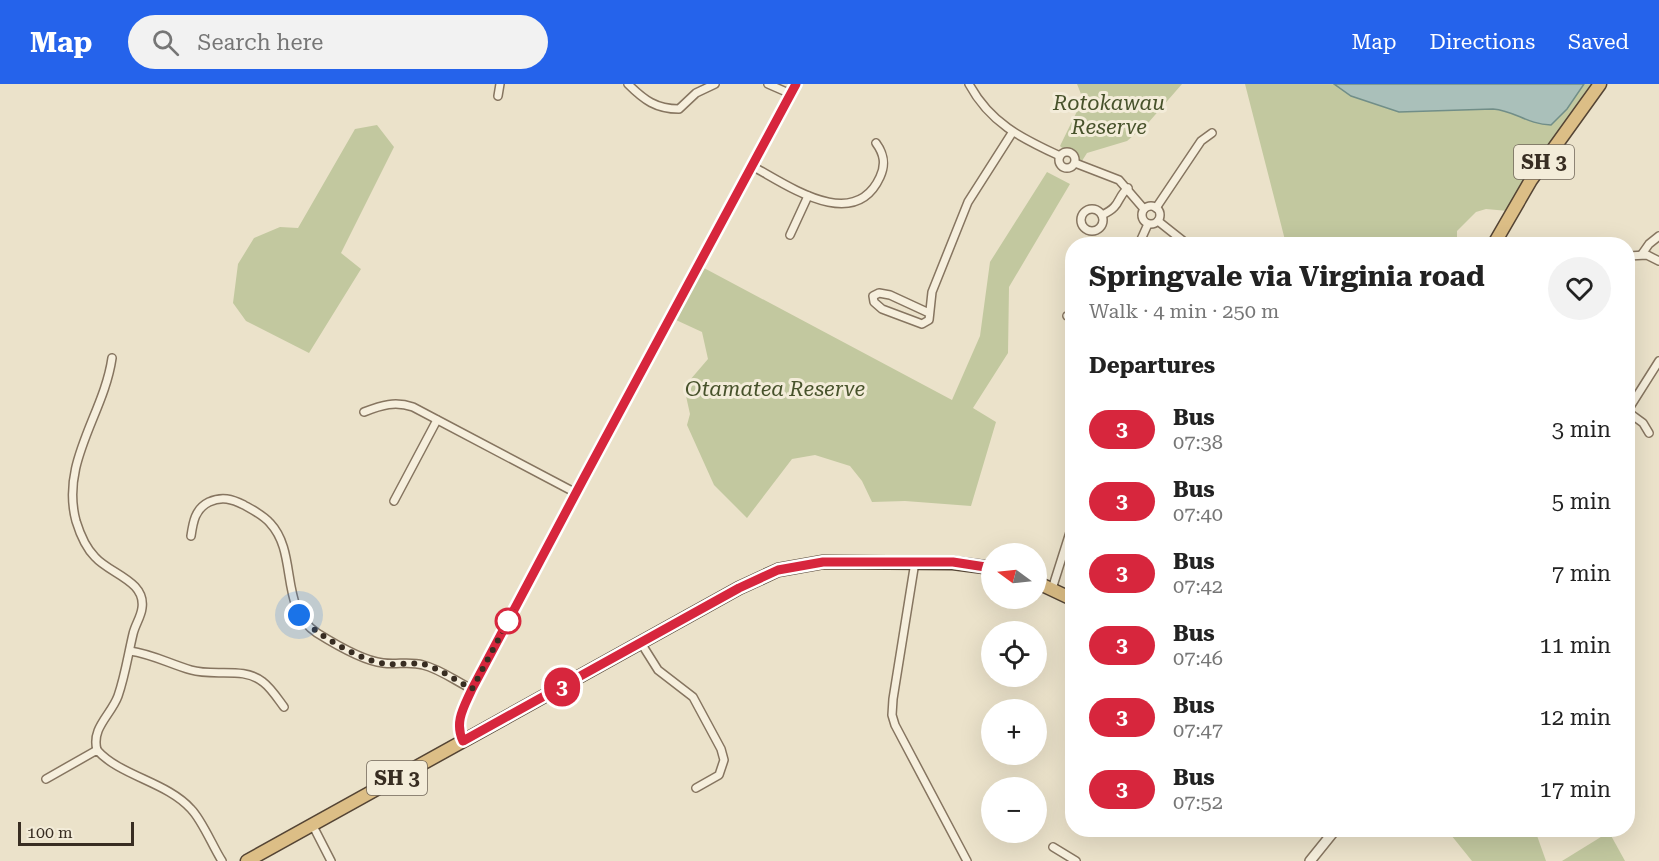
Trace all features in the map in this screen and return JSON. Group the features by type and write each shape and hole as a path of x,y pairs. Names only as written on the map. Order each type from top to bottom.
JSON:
{"highway":[{"name":"SH 3","path":"1498,237 1531,180 1600,84"},
{"name":"SH 3","path":"246,861 739,588 778,570 823,562 953,562 981,566"},
{"path":"1047,587 1065,596"}],"street":[{"path":"498,96 500,84"},
{"path":"628,84 641,97 663,109 679,109 696,93 715,84"},
{"path":"768,84 791,94"},
{"path":"463,741 458,724 472,689 796,84"},
{"path":"969,84 986,109 1012,133 1060,156 1061,165 1065,168 1075,163 1113,177 1128,188 1144,209"},
{"path":"929,313 890,295 879,293 873,296 874,302 882,309 922,324 929,320 932,292 968,202 1012,133"},
{"path":"1156,208 1202,141 1212,133"},
{"path":"752,166 822,202 847,203 868,193 877,183 884,163 883,152 876,143"},
{"path":"1102,215 1117,206 1124,191 1128,188"},
{"path":"790,235 808,196"},
{"path":"1149,206 1156,208 1160,214 1158,221 1148,224 1142,216 1144,209 1149,206"},
{"path":"1158,221 1178,237"},
{"path":"1142,237 1148,224"},
{"path":"1642,254 1659,236"},
{"path":"1635,255 1642,254 1659,261"},
{"path":"908,320 920,309"},
{"path":"112,358 105,388 79,451 75,469 73,504 81,534 95,557 135,585 140,593 142,608 133,632 116,700 97,730 95,743 97,750 107,759 174,795 192,809 222,861"},
{"path":"1635,400 1659,361"},
{"path":"364,412 386,404 397,403 414,407 576,493"},
{"path":"1635,417 1643,423 1648,433"},
{"path":"394,501 437,420"},
{"path":"191,536 193,520 204,506 218,499 227,498 236,501 270,522 277,532 283,545 294,602 299,615 307,625 369,660 425,665 472,689"},
{"path":"1052,589 1065,548"},
{"path":"915,562 892,699 892,715 895,725 967,861"},
{"path":"641,643 658,670 693,697 721,749 724,760 719,775 696,788"},
{"path":"130,651 150,654 193,670 243,673 256,677 265,683 284,706"},
{"path":"46,780 97,750"},
{"path":"312,824 331,861"},
{"path":"1310,861 1329,837"},
{"path":"1053,847 1076,861"}],"green space":[{"name":"Rotokawau Reserve","path":"1077,84 1182,84 1148,123 1127,141 1087,153 1080,164 1060,146 1083,99"},
{"path":"1245,84 1593,84 1508,211 1486,209 1476,212 1457,231 1457,237 1284,237"},
{"path":"377,125 394,147 341,253 361,269 309,353 246,321 233,303 238,264 254,238 280,227 298,228 355,129"},
{"name":"Otamatea Reserve","path":"1047,172 1070,184 1009,287 1008,353 973,408 996,422 971,506 905,501 872,502 862,481 850,466 815,455 792,459 747,518 714,485 687,425 690,414 684,387 708,359 702,332 676,320 704,268 952,400 980,336 990,262"},
{"path":"1453,837 1537,837 1546,861 1472,861"},
{"path":"1601,837 1612,837 1625,861 1562,861"}],"water":[{"path":"1334,84 1584,84 1567,109 1551,125 1493,109 1399,112 1351,96"}],"bus line":[{"name":"3","path":"796,84 472,689 458,724 463,741 739,588 778,570 823,562 846,561 953,562 981,566"}],"route":[{"path":"299,615 318,633 369,660 381,663 425,665 472,689 513,612 508,621"}]}
